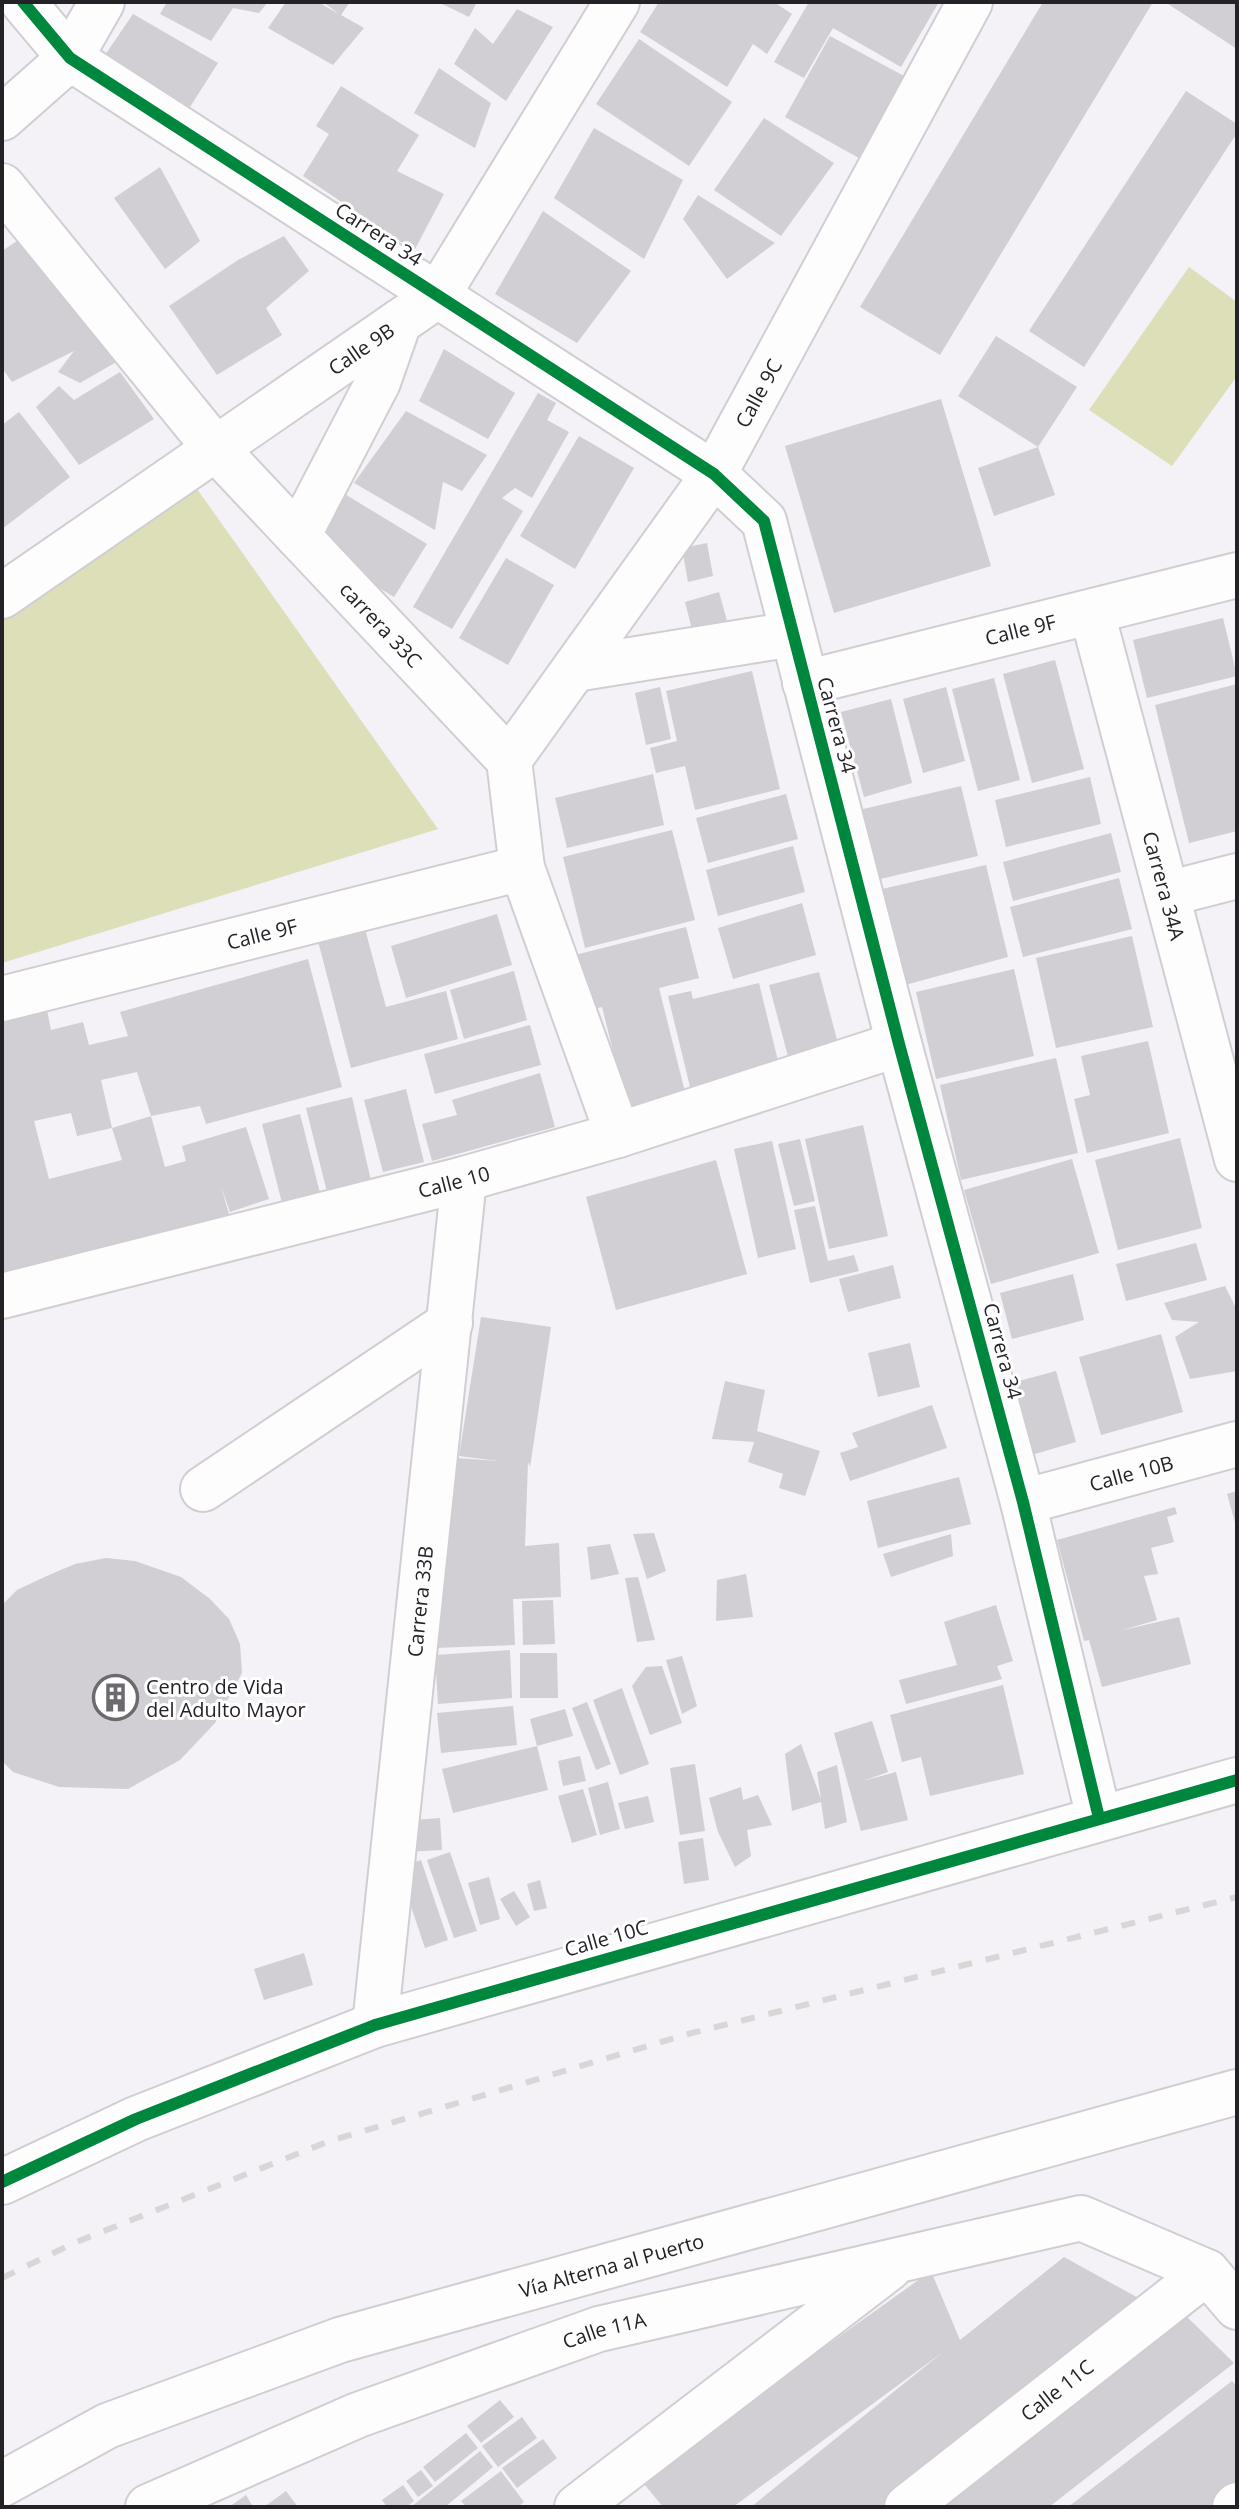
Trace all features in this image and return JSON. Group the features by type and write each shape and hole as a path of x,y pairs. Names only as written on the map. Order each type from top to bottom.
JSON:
{"street":[{"name":"Carrera 34","path":"23,2 70,58 714,474 764,521 899,1044 1023,1502 1099,1818"},
{"path":"2,118 70,58 102,2"},
{"name":"Calle 9B","path":"2,596 437,296 617,2"},
{"name":"Calle 9C","path":"509,760 714,474 970,2"},
{"name":"carrera 33C","path":"2,186 216,449 509,760"},
{"path":"298,536 378,382 399,322"},
{"name":"Calle 9F","path":"805,683 1237,575"},
{"name":"Carrera 34A","path":"1092,613 1237,1159"},
{"path":"575,669 793,634"},
{"path":"509,760 522,868 618,1135"},
{"name":"Calle 9F","path":"2,999 522,868"},
{"path":"1167,894 1237,876"},
{"name":"Calle 10","path":"2,1296 464,1179 618,1135 899,1044"},
{"name":"Carrera 33B","path":"375,2025 464,1179"},
{"path":"203,1489 450,1323"},
{"name":"Calle 10B","path":"1023,1502 1237,1444"},
{"name":"Calle 10C","path":"2,2182 136,2119 375,2025 1237,1780"},
{"name":"Vía Alterna al Puerto","path":"2,2484 107,2426 340,2340 1237,2092"},
{"name":"Calle 11A","path":"148,2507 358,2415 599,2329 1081,2218 1207,2272"},
{"path":"607,2498 901,2259"},
{"path":"1207,2272 1237,2307"},
{"name":"Calle 11C","path":"907,2507 1207,2272"}],"green space":[{"path":"1189,267 1237,302 1237,376 1172,466 1089,410"},
{"path":"195,486 438,829 2,963 2,621"}],"building":[{"path":"167,2 268,2 259,13 233,8 211,41 160,14"},
{"path":"286,2 318,2 339,14 323,2 350,2 341,15 364,28 333,65 268,28"},
{"path":"438,2 477,2 469,17"},
{"path":"659,2 774,2 792,14 767,54 753,44 727,87 640,32"},
{"path":"809,2 939,2 901,67 833,28 804,78 774,62"},
{"path":"1043,2 1153,2 940,355 860,307"},
{"path":"1165,2 1237,2 1237,49"},
{"path":"517,9 553,27 506,101 454,64 475,28 493,44"},
{"path":"133,14 218,63 190,107 105,55"},
{"path":"830,36 904,76 859,158 785,117"},
{"path":"639,39 732,102 689,166 596,104"},
{"path":"439,68 491,103 475,148 414,113"},
{"path":"341,86 419,135 397,171 444,194 414,251 303,176 329,134 316,126"},
{"path":"1186,91 1237,124 1237,133 1084,367 1029,331"},
{"path":"764,118 834,163 781,236 714,190"},
{"path":"594,128 683,180 644,259 554,198"},
{"path":"160,167 200,241 165,269 114,198"},
{"path":"698,195 775,243 727,279 683,219"},
{"path":"543,211 631,271 577,343 495,294"},
{"path":"26,235 130,354 80,383 58,372 74,351 12,382 2,368 2,251"},
{"path":"284,236 309,271 266,308 282,335 217,375 169,306 238,260"},
{"path":"996,336 1077,387 1038,447 958,396"},
{"path":"444,349 515,393 488,439 419,401"},
{"path":"120,372 154,419 79,465 36,407 59,386 74,400"},
{"path":"538,393 556,403 547,420 569,432 532,498 515,488 502,498 523,511 452,629 413,607"},
{"path":"941,399 991,566 834,613 785,446"},
{"path":"406,411 487,455 462,491 443,482 435,530 354,483"},
{"path":"19,412 70,477 2,529 2,425"},
{"path":"579,436 634,468 575,569 520,536"},
{"path":"1038,447 1055,495 994,516 978,468"},
{"path":"343,493 427,544 394,597 311,546"},
{"path":"707,543 713,576 688,582 682,548"},
{"path":"506,558 554,585 508,665 459,638"},
{"path":"719,592 729,628 694,637 685,602"},
{"path":"1223,618 1237,676 1147,698 1133,640"},
{"path":"1055,660 1084,769 1032,783 1003,674"},
{"path":"752,671 780,789 695,810 685,766 656,773 650,748 677,741 666,691"},
{"path":"994,678 1020,780 978,791 952,689"},
{"path":"1237,684 1237,831 1189,843 1155,705"},
{"path":"660,687 671,739 646,745 635,693"},
{"path":"946,687 965,761 923,773 903,699"},
{"path":"891,699 912,783 864,797 841,712"},
{"path":"653,774 664,825 567,848 555,798"},
{"path":"1090,777 1101,824 1006,847 995,800"},
{"path":"961,786 978,856 876,880 859,810"},
{"path":"786,794 798,839 708,863 696,818"},
{"path":"672,830 695,920 585,948 563,857"},
{"path":"1111,833 1121,872 1013,901 1003,862"},
{"path":"793,846 805,892 718,916 706,870"},
{"path":"986,865 1008,957 905,985 878,890"},
{"path":"1119,878 1132,929 1023,957 1010,907"},
{"path":"802,903 816,955 733,979 718,928"},
{"path":"497,914 512,965 406,998 391,946"},
{"path":"686,927 699,978 659,988 685,1092 627,1107 602,1007 589,1010 575,955"},
{"path":"365,929 386,1007 446,991 458,1039 351,1068 318,941"},
{"path":"1132,936 1153,1027 1056,1048 1036,958"},
{"path":"308,959 342,1087 206,1124 200,1106 151,1116 165,1167 186,1161 182,1146 246,1127 269,1199 230,1212 221,1186 231,1221 2,1282 2,1020 47,1010 51,1030 83,1022 89,1045 128,1036 120,1012","holes":["137,1072 151,1116 112,1128 101,1080","71,1113 77,1136 112,1128 122,1160 49,1179 34,1121"]},
{"path":"1014,969 1034,1056 936,1079 916,992"},
{"path":"514,971 527,1020 464,1039 450,990"},
{"path":"819,972 840,1051 790,1064 769,985"},
{"path":"759,983 780,1069 691,1091 668,996 691,991 693,999"},
{"path":"530,1025 541,1065 435,1094 424,1054"},
{"path":"1148,1041 1169,1133 1087,1153 1074,1099 1090,1095 1081,1056"},
{"path":"1056,1058 1078,1153 961,1180 940,1085"},
{"path":"540,1073 555,1127 432,1161 422,1124 457,1115 452,1100"},
{"path":"406,1089 424,1162 383,1172 364,1100"},
{"path":"352,1097 371,1181 327,1192 306,1108"},
{"path":"300,1114 320,1193 282,1203 262,1124"},
{"path":"863,1125 888,1236 829,1249 805,1139"},
{"path":"1180,1138 1202,1228 1118,1250 1095,1160"},
{"path":"800,1139 815,1201 794,1206 778,1144"},
{"path":"772,1141 796,1249 758,1258 734,1149"},
{"path":"1072,1159 1099,1253 991,1284 964,1190"},
{"path":"716,1160 747,1274 616,1310 586,1197"},
{"path":"815,1206 828,1261 854,1255 859,1271 810,1283 794,1210"},
{"path":"1196,1243 1207,1280 1126,1301 1116,1264"},
{"path":"893,1265 901,1298 848,1312 839,1279"},
{"path":"1073,1274 1084,1320 1012,1339 1000,1293"},
{"path":"1225,1286 1237,1310 1237,1371 1190,1379 1175,1337 1199,1322 1172,1320 1164,1303"},
{"path":"481,1317 551,1327 530,1467 528,1462 525,1546 559,1543 561,1597 513,1599 515,1645 434,1648 439,1498 454,1495 457,1458 498,1461 459,1456"},
{"path":"1161,1334 1183,1412 1101,1435 1079,1357"},
{"path":"910,1343 920,1387 878,1397 868,1353"},
{"path":"1056,1371 1076,1442 1028,1456 1008,1384"},
{"path":"725,1381 765,1390 757,1431 820,1451 805,1496 779,1488 783,1474 748,1462 754,1442 712,1439"},
{"path":"932,1405 947,1448 850,1481 840,1453 858,1447 852,1433"},
{"path":"959,1477 971,1524 878,1548 867,1501"},
{"path":"1237,1491 1237,1525 1236,1526 1227,1494"},
{"path":"1175,1507 1177,1514 1167,1517 1174,1542 1151,1548 1158,1574 1144,1576 1157,1620 1119,1631 1179,1617 1191,1664 1102,1687 1089,1640 1084,1641 1057,1540"},
{"path":"654,1533 666,1571 647,1579 633,1534"},
{"path":"951,1534 953,1556 891,1577 883,1554"},
{"path":"610,1544 619,1574 591,1580 587,1547"},
{"name":"Centro de Vida del Adulto Mayor","path":"106,1558 135,1561 181,1577 210,1599 229,1619 240,1644 242,1673 215,1723 180,1760 128,1789 59,1787 13,1772 2,1761 2,1605 17,1590 49,1575 75,1564"},
{"path":"746,1574 753,1617 716,1621 717,1580"},
{"path":"638,1577 655,1640 637,1642 625,1578"},
{"path":"553,1600 555,1644 523,1645 522,1601"},
{"path":"996,1605 1013,1661 997,1666 1002,1679 906,1704 899,1680 957,1665 944,1622"},
{"path":"510,1650 512,1698 438,1704 435,1655"},
{"path":"520,1653 557,1653 558,1698 520,1698"},
{"path":"682,1656 697,1706 682,1714 666,1660"},
{"path":"662,1666 682,1723 650,1735 632,1686 646,1667"},
{"path":"1003,1685 1024,1774 930,1796 921,1757 902,1762 890,1715"},
{"path":"622,1688 649,1764 620,1775 593,1700"},
{"path":"587,1702 611,1764 596,1770 572,1708"},
{"path":"513,1706 517,1745 441,1753 437,1713"},
{"path":"565,1709 573,1736 537,1746 530,1719"},
{"path":"872,1721 888,1772 863,1781 896,1772 908,1820 861,1831 834,1733"},
{"path":"801,1744 821,1799 817,1772 837,1765 847,1822 825,1829 821,1802 792,1811 785,1754"},
{"path":"537,1746 548,1790 453,1813 442,1769"},
{"path":"580,1756 586,1781 563,1786 558,1761"},
{"path":"695,1764 705,1831 680,1835 670,1768"},
{"path":"608,1782 620,1829 600,1835 588,1788"},
{"path":"741,1787 743,1800 758,1795 772,1825 747,1830 751,1856 735,1867 718,1832 709,1798"},
{"path":"583,1789 597,1835 572,1843 558,1796"},
{"path":"648,1796 654,1822 625,1829 618,1803"},
{"path":"440,1818 442,1850 404,1852 401,1821"},
{"path":"703,1838 709,1880 684,1884 678,1842"},
{"path":"450,1852 477,1931 454,1938 427,1860"},
{"path":"421,1860 448,1940 425,1948 398,1868"},
{"path":"489,1877 500,1919 480,1925 468,1883"},
{"path":"540,1880 547,1908 534,1911 527,1884"},
{"path":"514,1891 530,1917 516,1926 500,1899"},
{"path":"304,1953 313,1985 264,2000 254,1969"},
{"path":"1064,2257 1151,2305 882,2507 751,2507 943,2352 733,2507 663,2507 640,2479 931,2271 960,2340"},
{"path":"1181,2311 1234,2363 1049,2507 926,2507"},
{"path":"1232,2381 1237,2387 1237,2492 1217,2507 1068,2507"},
{"path":"500,2400 514,2417 481,2443 467,2426"},
{"path":"522,2417 537,2438 498,2467 482,2446"},
{"path":"466,2433 478,2448 435,2482 423,2467"},
{"path":"543,2439 557,2458 517,2488 502,2468"},
{"path":"480,2451 493,2467 445,2507 411,2507"},
{"path":"421,2470 433,2486 418,2497 406,2481"},
{"path":"501,2471 524,2502 518,2507 466,2507 461,2501"},
{"path":"403,2485 414,2501 406,2507 387,2507 382,2500"},
{"path":"286,2491 298,2507 264,2507"},
{"path":"246,2495 253,2507 229,2507"}],"railway":[{"path":"2,2278 74,2243 327,2142 688,2034 1237,1897"}],"cycle path":[{"path":"23,2 70,58 714,474 764,521 899,1044 1023,1502 1099,1818"},
{"path":"2,2182 136,2119 375,2025 1237,1780"}],"place":[{"name":"Centro de Vida del Adulto Mayor","path":"115,1698"}]}
